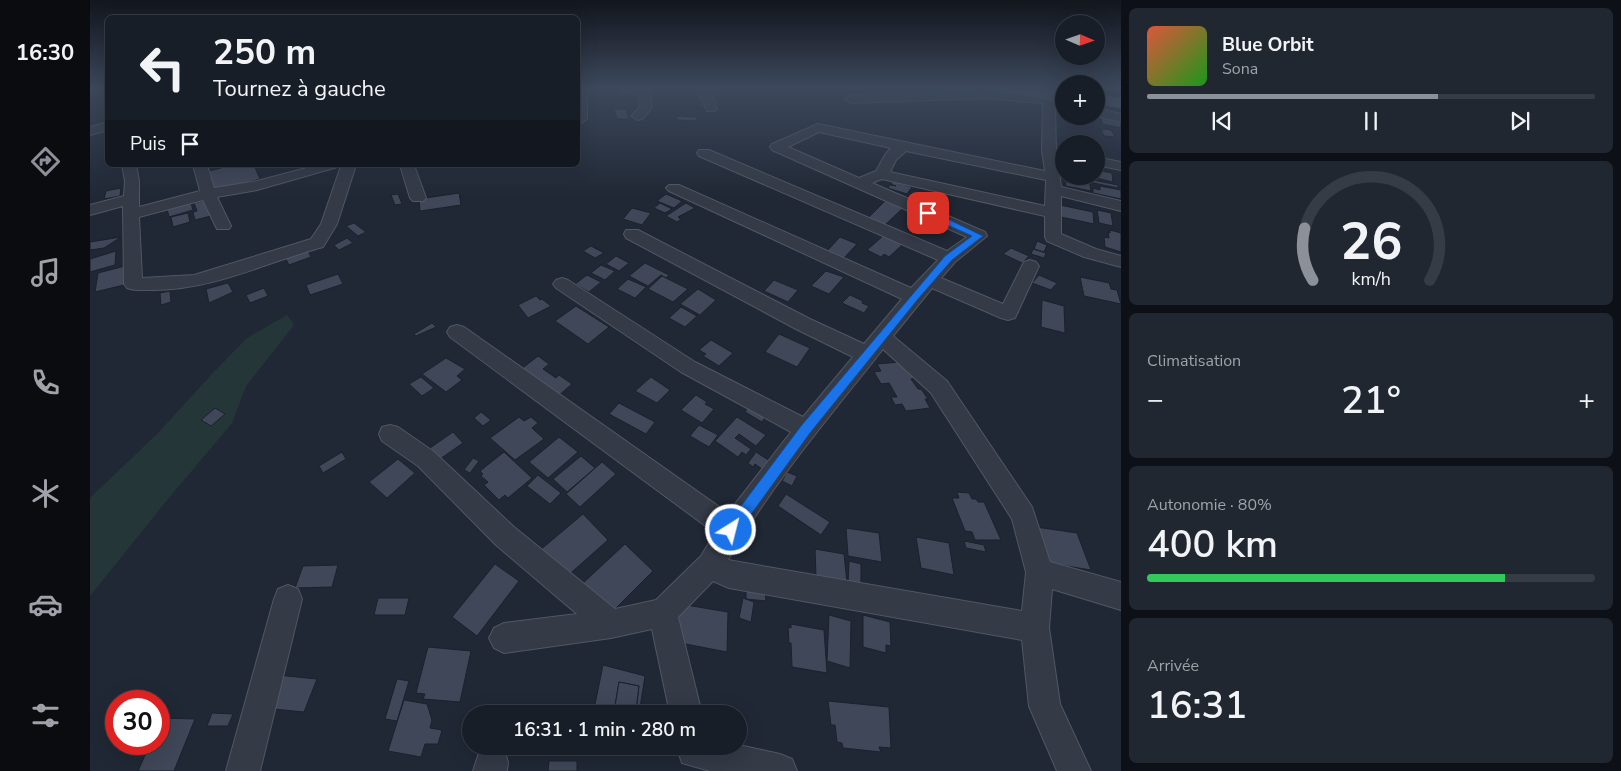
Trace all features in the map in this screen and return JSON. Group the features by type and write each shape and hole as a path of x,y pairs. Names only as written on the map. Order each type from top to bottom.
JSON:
{"street":[{"path":"90,131 105,127"},
{"path":"504,638 611,624 662,612 710,566 731,530 806,429 914,297 948,258 979,236 777,147 818,128 1053,183 1121,206"},
{"path":"882,174 888,159 905,147"},
{"path":"704,153 948,258"},
{"path":"1055,163 1053,237 1090,254 1121,262"},
{"path":"1105,163 1121,166"},
{"path":"129,167 132,181 133,284 171,285 202,280 283,251 317,243 329,224 349,167"},
{"path":"201,167 208,194 223,226"},
{"path":"90,210 131,207 258,185 327,167"},
{"path":"408,167 418,198"},
{"path":"860,183 882,174 1053,213"},
{"path":"674,188 914,297"},
{"path":"632,234 803,324 875,346 939,387 1023,515 1040,572 1035,628 1045,706 1074,771"},
{"path":"929,280 1008,313 1030,266"},
{"path":"562,284 688,367 806,429"},
{"path":"457,332 731,530"},
{"path":"390,434 426,459 505,536 611,624"},
{"path":"710,566 729,575 1035,628"},
{"path":"1040,572 1121,596"},
{"path":"243,771 288,599"},
{"path":"662,612 684,705"},
{"path":"695,756 780,771"}],"shaded area":[{"path":"287,315 294,325 246,386 232,423 90,596 90,498 158,433 247,338"}],"building":[{"path":"1105,124 1120,124 1121,128 1105,125"},
{"path":"1101,129 1111,130 1115,137 1105,136"},
{"path":"225,167 255,167 260,179 215,191 209,171"},
{"path":"1105,172 1112,173 1113,182 1105,180"},
{"path":"893,181 912,187 907,194 888,188 890,185 896,186 891,184"},
{"path":"1105,182 1118,185 1118,188 1103,185 1105,185"},
{"path":"1090,185 1091,191 1066,186"},
{"path":"1100,186 1121,190 1121,199 1093,193 1093,188 1100,190"},
{"path":"121,188 120,196 104,199 106,191"},
{"path":"459,193 461,205 420,211 419,199"},
{"path":"398,194 402,204 395,205 391,195"},
{"path":"666,194 682,201 674,208 657,201"},
{"path":"206,200 211,216 195,220 193,212 197,211 194,203"},
{"path":"885,201 903,208 885,225 868,218"},
{"path":"191,203 193,210 169,217 167,209"},
{"path":"660,203 672,209 665,213 654,208"},
{"path":"686,203 695,208 678,217 681,219 677,222 666,216"},
{"path":"1060,205 1093,212 1094,224 1061,217"},
{"path":"632,208 651,213 642,225 623,219"},
{"path":"1097,210 1111,213 1113,226 1099,223"},
{"path":"188,213 190,222 173,227 171,217"},
{"path":"354,223 366,232 358,236 346,226"},
{"path":"1110,230 1121,233 1121,252 1105,247 1104,237 1109,238 1108,232 1110,233"},
{"path":"884,235 902,245 889,257 884,254 881,257 867,250"},
{"path":"121,237 104,248 90,250 90,242"},
{"path":"840,237 857,244 844,258 827,251"},
{"path":"347,238 353,243 339,250 334,245"},
{"path":"1037,241 1047,245 1044,252 1034,249"},
{"path":"591,246 604,253 595,258 583,251"},
{"path":"1011,248 1029,256 1022,263 1003,254"},
{"path":"1033,249 1046,253 1044,258 1031,254"},
{"path":"308,250 311,257 289,265 283,254"},
{"path":"116,251 115,265 90,272 90,259"},
{"path":"616,256 629,263 619,271 606,264"},
{"path":"645,263 669,275 666,278 661,275 648,286 629,276"},
{"path":"601,265 615,271 605,280 591,273"},
{"path":"125,266 124,285 95,292 98,273"},
{"path":"826,271 844,277 829,294 811,286"},
{"path":"338,274 343,284 310,295 306,285"},
{"path":"587,275 601,282 589,292 575,284"},
{"path":"1039,275 1057,283 1051,290 1032,283"},
{"path":"662,276 688,289 673,302 648,289"},
{"path":"1080,277 1109,283 1111,289 1117,290 1121,304 1084,296"},
{"path":"628,279 646,287 635,298 617,289"},
{"path":"774,280 798,290 788,302 764,291"},
{"path":"228,283 233,292 209,303 206,289"},
{"path":"264,288 268,296 250,303 246,295"},
{"path":"698,289 716,300 700,315 680,304"},
{"path":"170,291 171,302 161,305 160,293"},
{"path":"850,295 869,306 864,313 842,303"},
{"path":"536,296 551,306 528,318 518,305"},
{"path":"1042,300 1064,306 1065,333 1041,327"},
{"path":"576,306 609,327 588,344 555,321"},
{"path":"681,307 697,316 685,327 669,318"},
{"path":"432,323 436,327 416,336 414,334"},
{"path":"779,334 810,348 797,367 765,352"},
{"path":"711,340 733,353 719,366 703,356 706,354 699,350"},
{"path":"538,356 549,364 543,369 556,378 559,375 572,384 557,397 520,370"},
{"path":"446,358 465,369 457,376 462,380 446,392 422,374"},
{"path":"900,362 918,378 911,379 928,399 925,399 930,408 906,411 902,404 895,405 891,397 897,397 889,383 881,384 874,372 881,371 877,364"},
{"path":"421,377 434,388 422,396 409,384"},
{"path":"651,377 670,390 657,403 635,391"},
{"path":"696,395 707,402 705,404 714,409 702,423 681,410"},
{"path":"619,403 655,422 646,434 609,414"},
{"path":"749,406 766,416 762,422 745,412"},
{"path":"215,408 225,414 211,426 201,420"},
{"path":"481,412 491,420 483,426 474,418"},
{"path":"519,417 524,421 531,417 538,423 532,428 544,439 515,460 490,438"},
{"path":"737,417 766,435 756,446 739,434 735,438 751,449 746,455 742,452 738,457 715,441"},
{"path":"699,425 718,435 709,447 690,436"},
{"path":"453,432 463,443 440,459 430,448"},
{"path":"559,437 578,452 548,478 529,462"},
{"path":"342,452 346,459 323,473 319,466"},
{"path":"504,452 532,478 508,498 505,495 499,500 484,485 488,482 481,476 483,474 480,471"},
{"path":"756,452 773,463 766,472 755,464 753,467 748,463"},
{"path":"581,456 595,468 567,492 553,479"},
{"path":"473,458 479,461 470,473 464,470"},
{"path":"398,459 415,473 387,498 369,482"},
{"path":"602,462 616,474 580,507 566,494"},
{"path":"787,472 797,476 792,486 782,481"},
{"path":"538,475 561,493 550,504 527,486"},
{"path":"957,492 969,493 972,499 984,502 1001,540 975,540 972,532 965,531 952,498 959,498"},
{"path":"786,494 830,522 821,535 778,506"},
{"path":"583,514 608,540 564,579 539,551"},
{"path":"1036,527 1077,533 1091,570 1048,563"},
{"path":"846,528 879,533 882,562 848,556"},
{"path":"916,537 949,543 954,575 921,568"},
{"path":"964,541 984,545 986,552 966,548"},
{"path":"625,544 653,571 610,614 582,584"},
{"path":"815,549 844,554 847,583 816,577"},
{"path":"849,561 861,564 861,588 848,584"},
{"path":"495,564 519,581 477,636 452,617"},
{"path":"338,565 332,587 295,588 303,566"},
{"path":"746,589 765,591 766,601 746,599"},
{"path":"378,598 409,598 405,615 374,615"},
{"path":"743,598 754,602 751,622 739,618"},
{"path":"674,603 728,612 727,652 670,641"},
{"path":"829,615 851,621 850,668 827,661"},
{"path":"863,615 890,622 891,646 886,645 886,653 863,647"},
{"path":"791,624 824,630 827,673 792,667 788,627 791,628"},
{"path":"428,647 471,651 460,702 423,699 425,694 416,693"},
{"path":"603,665 645,676 640,705 637,705 639,686 619,682 615,705 595,705"},
{"path":"277,675 317,679 304,712 263,708"},
{"path":"397,679 409,681 397,721 385,719"},
{"path":"619,682 639,686 637,705 615,705"},
{"path":"404,700 427,704 432,720 430,728 442,730 438,744 425,744 421,757 388,751"},
{"path":"828,701 889,707 891,748 879,747 881,752 843,748 842,743 837,742 835,725 831,725"},
{"path":"212,713 233,714 228,726 207,726"},
{"path":"170,718 195,719 174,771 138,771 145,755 170,755"},
{"path":"549,761 577,761 577,771 548,771"}],"route":[{"path":"731,530 806,429 914,297 948,258 979,236 928,213"}]}
